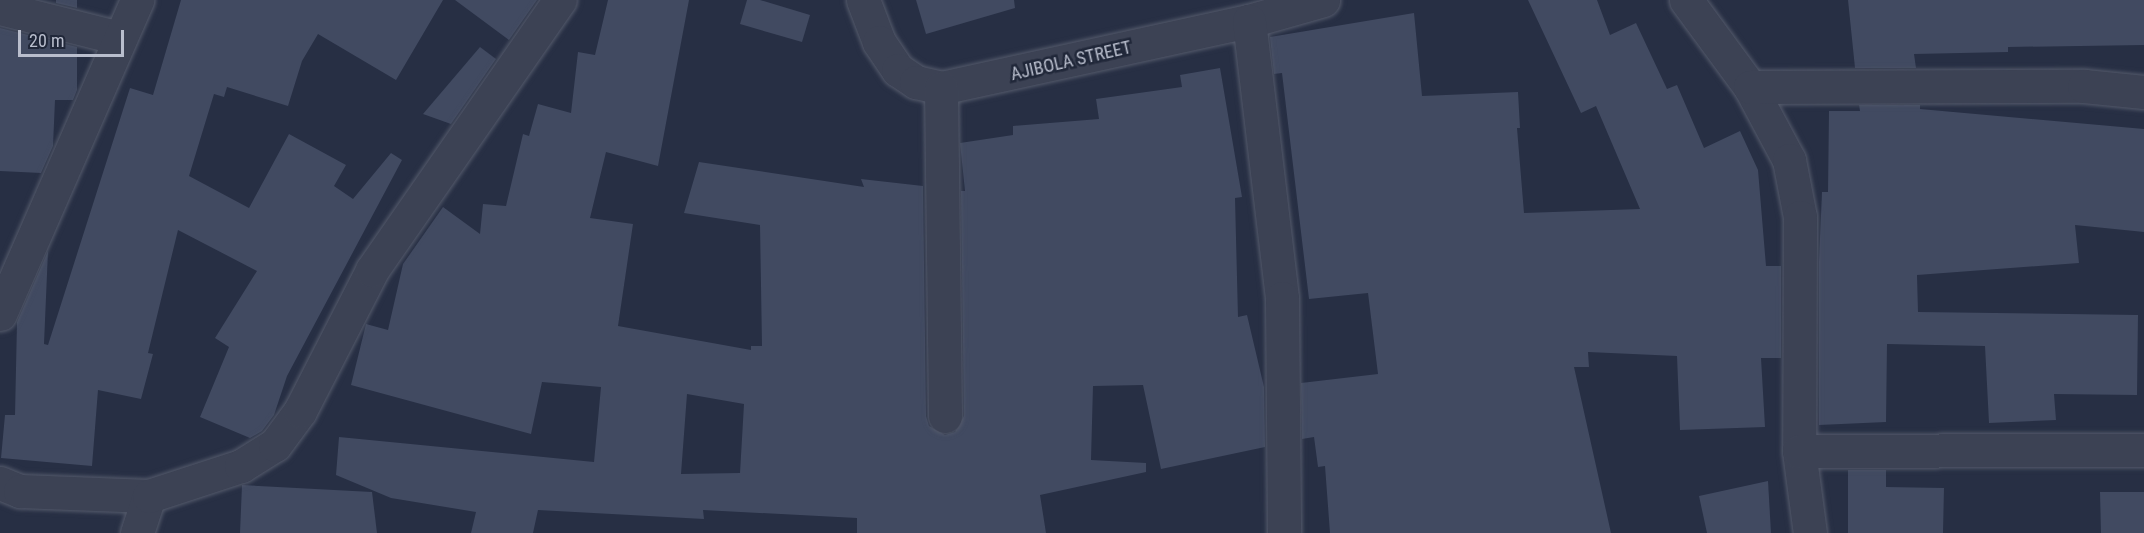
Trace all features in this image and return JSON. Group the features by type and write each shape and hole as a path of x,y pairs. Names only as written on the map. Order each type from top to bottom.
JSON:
{"street":[{"path":"0,314 137,0"},
{"path":"0,483 20,491 149,496 241,465 275,445 300,411 372,270 560,0"},
{"name":"AJIBOLA STREET","path":"863,0 879,42 898,70 916,82 940,88 1249,21 1323,0"},
{"path":"1686,0 1750,87 1789,160 1800,217 1799,451 1810,533"},
{"path":"0,8 119,38"},
{"path":"1249,21 1282,298 1284,533"},
{"path":"1750,87 2084,86 2144,92"},
{"path":"940,88 945,416"},
{"path":"1799,451 2144,450"},
{"path":"137,533 149,496"}],"building":[{"path":"56,0 77,0 77,8 56,3"},
{"path":"181,0 443,0 396,80 318,34 302,61 288,106 227,87 224,97 214,94 189,176 249,208 289,134 346,165 334,186 353,199 391,153 402,160 287,376 274,415 262,431 250,438 200,417 229,347 215,338 257,271 178,230 148,353 153,354 141,399 98,390 92,466 1,458 5,415 15,415 17,322 48,251 44,344 48,345 130,88 153,95"},
{"path":"455,0 537,0 509,40"},
{"path":"608,0 689,0 658,166 606,152 590,218 633,224 618,326 751,350 751,346 762,346 760,225 684,213 699,162 864,187 861,179 923,186 926,416 929,426 945,435 955,432 964,416 961,191 965,191 960,143 1013,135 1013,126 1099,119 1096,99 1182,87 1180,75 1220,68 1242,197 1235,198 1238,317 1247,315 1264,387 1265,447 1161,469 1143,385 1093,386 1091,460 1146,463 1146,472 1040,495 1046,533 857,533 857,518 703,510 704,519 538,510 533,533 471,533 476,512 391,498 336,475 339,437 594,462 601,387 542,382 531,434 351,385 366,324 388,330 403,264 443,207 480,234 483,204 506,206 523,134 529,136 538,104 571,113 578,52 595,55","holes":["687,394 744,404 740,473 681,474"]},
{"path":"747,0 760,0 810,15 802,42 740,24"},
{"path":"916,0 1014,0 1015,8 926,34"},
{"path":"1528,0 1597,0 1610,35 1636,23 1667,89 1677,85 1704,148 1740,131 1758,170 1766,266 1781,266 1781,358 1761,358 1765,427 1680,430 1677,356 1588,352 1589,367 1574,367 1611,533 1330,533 1325,466 1318,467 1314,437 1302,439 1301,383 1378,374 1368,293 1309,299 1282,73 1274,74 1270,37 1414,13 1422,96 1518,92 1520,128 1517,128 1524,213 1640,209 1596,106 1581,113"},
{"path":"1848,0 2144,0 2144,45 2008,47 2008,52 1914,54 1916,68 1855,68"},
{"path":"0,28 77,47 77,90 73,100 55,100 53,146 41,173 0,171"},
{"path":"480,47 496,59 451,124 423,114"},
{"path":"1859,105 1920,105 1920,109 2144,129 2144,232 2075,225 2079,263 1917,275 1918,312 2138,315 2137,395 2054,394 2056,420 1989,423 1985,346 1887,344 1886,422 1819,425 1819,262 1822,192 1828,192 1829,111 1860,111"},
{"path":"1848,470 1886,470 1886,487 1944,488 1943,533 1848,533"},
{"path":"1768,481 1771,533 1707,533 1699,496"},
{"path":"242,485 372,492 377,533 240,533"},
{"path":"2100,492 2144,492 2144,533 2101,533"}]}
